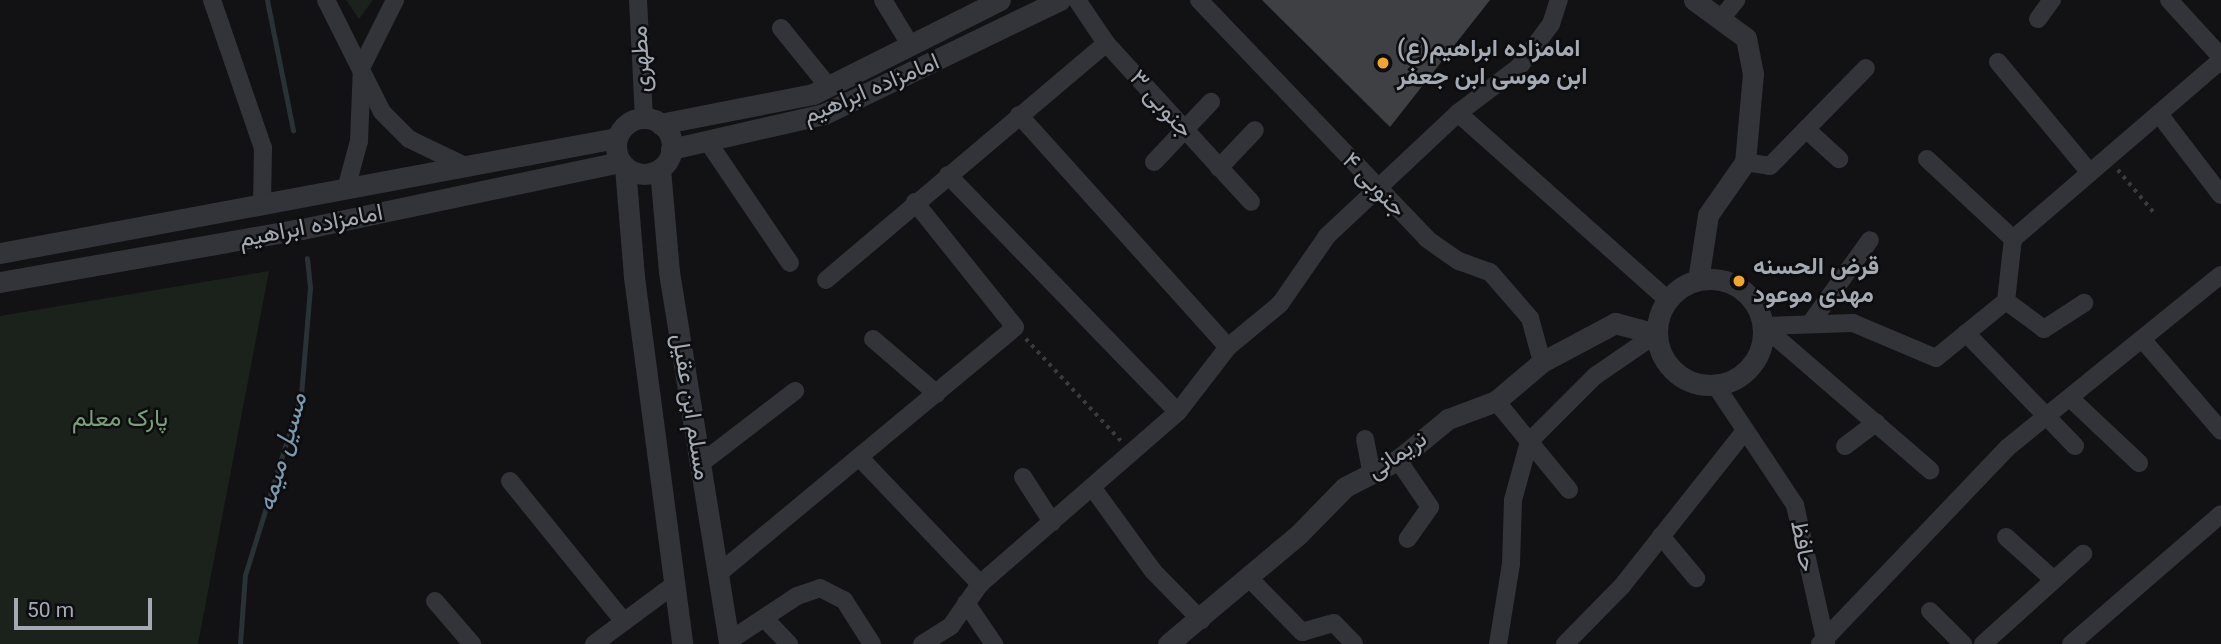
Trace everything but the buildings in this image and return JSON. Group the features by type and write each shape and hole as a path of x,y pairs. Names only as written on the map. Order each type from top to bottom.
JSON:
{"street":[{"path":"212,0 264,148 262,204"},
{"path":"326,0 362,66 382,112 409,139 466,166"},
{"path":"347,186 359,141 362,66 395,0"},
{"name":"مطهری","path":"638,0 652,121"},
{"path":"883,0 911,46"},
{"name":"امامزاده ابراهیم","path":"652,121 765,105 828,86 1000,0"},
{"name":"امامزاده ابراهیم","path":"671,149 824,114 1060,0"},
{"name":"۳ جنوبی","path":"1077,0 1105,43 1251,202"},
{"name":"۴ جنوبی","path":"1199,0 1427,239 1459,261 1490,272 1531,318 1542,362"},
{"path":"922,644 951,625 980,584 1178,412 1228,347 1280,304 1327,236 1458,113 1519,67 1551,24 1559,0"},
{"path":"1693,0 1746,38 1753,73 1745,162 1708,215 1698,280"},
{"path":"1720,20 1736,0"},
{"path":"2038,19 2052,0"},
{"path":"1763,326 1853,323 1936,358 2006,301 2013,239 2221,59 2169,0"},
{"path":"781,28 828,86"},
{"path":"826,280 1105,43"},
{"path":"1998,62 2090,173"},
{"path":"1745,162 1770,166 1866,68"},
{"path":"1154,162 1211,102"},
{"path":"1458,113 1667,299"},
{"path":"2159,114 2221,195"},
{"path":"1019,115 1228,347"},
{"path":"652,121 669,135 671,149 660,169 648,174 623,165 617,138 622,127 652,121"},
{"path":"1806,128 1839,159"},
{"path":"1219,168 1255,130"},
{"name":"امامزاده ابراهیم","path":"0,253 347,186 617,138"},
{"path":"708,142 790,263"},
{"path":"1927,159 2013,239"},
{"name":"امامزاده ابراهیم","path":"0,282 302,229 623,165"},
{"name":"مسلم ابن عقیل","path":"623,165 672,586 682,644"},
{"name":"مسلم ابن عقیل","path":"660,169 669,272 729,643"},
{"path":"948,175 1178,412"},
{"path":"718,574 861,459 1015,327 915,202"},
{"path":"1810,324 1870,240"},
{"path":"634,277 669,272"},
{"path":"1824,643 2007,448 2221,275"},
{"path":"1498,644 1511,564 1513,500 1530,442 1595,376 1656,334 1667,299 1698,280 1734,284 1749,295 1763,326 1763,343 1746,372 1716,386 1683,378 1670,368 1656,334"},
{"path":"2006,301 2044,330 2084,303"},
{"name":"نریمانی","path":"1177,641 1249,578 1345,487 1398,460 1448,419 1496,401 1542,362 1615,323 1656,334"},
{"path":"1763,326 1930,470"},
{"path":"1966,333 2075,446"},
{"path":"873,339 937,394"},
{"path":"2142,339 2221,431"},
{"name":"حافظ","path":"1716,386 1744,432 1795,505 1824,643"},
{"path":"700,464 795,391"},
{"path":"2070,398 2139,463"},
{"path":"1496,401 1569,490"},
{"path":"1845,446 1876,423"},
{"path":"1565,644 1622,586 1744,432"},
{"path":"1365,439 1372,474"},
{"path":"861,459 980,584"},
{"path":"1398,460 1430,507 1408,540"},
{"path":"1023,477 1052,522"},
{"path":"510,481 624,622"},
{"path":"1092,487 1153,571 1201,620"},
{"path":"2071,644 2221,514"},
{"path":"1661,536 1696,578"},
{"path":"2006,537 2053,580"},
{"path":"1983,644 2082,554"},
{"path":"1249,578 1302,632 1334,623 1354,644"},
{"path":"594,644 672,586"},
{"path":"729,643 797,596 820,588 844,600 872,644"},
{"path":"435,601 472,644"},
{"path":"966,603 994,644"},
{"path":"1930,611 1963,644"},
{"path":"764,618 789,644"}],"path":[{"path":"2107,158 2156,215"},
{"path":"1015,327 1131,452"}],"green space":[{"path":"346,0 373,0 359,19"},
{"name":"پارک معلم","path":"269,271 198,644 0,644 0,316"}],"waterway":[{"path":"267,0 293,130"},
{"name":"مسیل میمه","path":"240,644 245,575 301,395 310,287 307,258"}],"place":[{"name":"(ع)امامزاده ابراهیم ابن موسی ابن جعفر","path":"1383,63"},
{"name":"قرض الحسنه مهدی موعود","path":"1739,281"}]}
